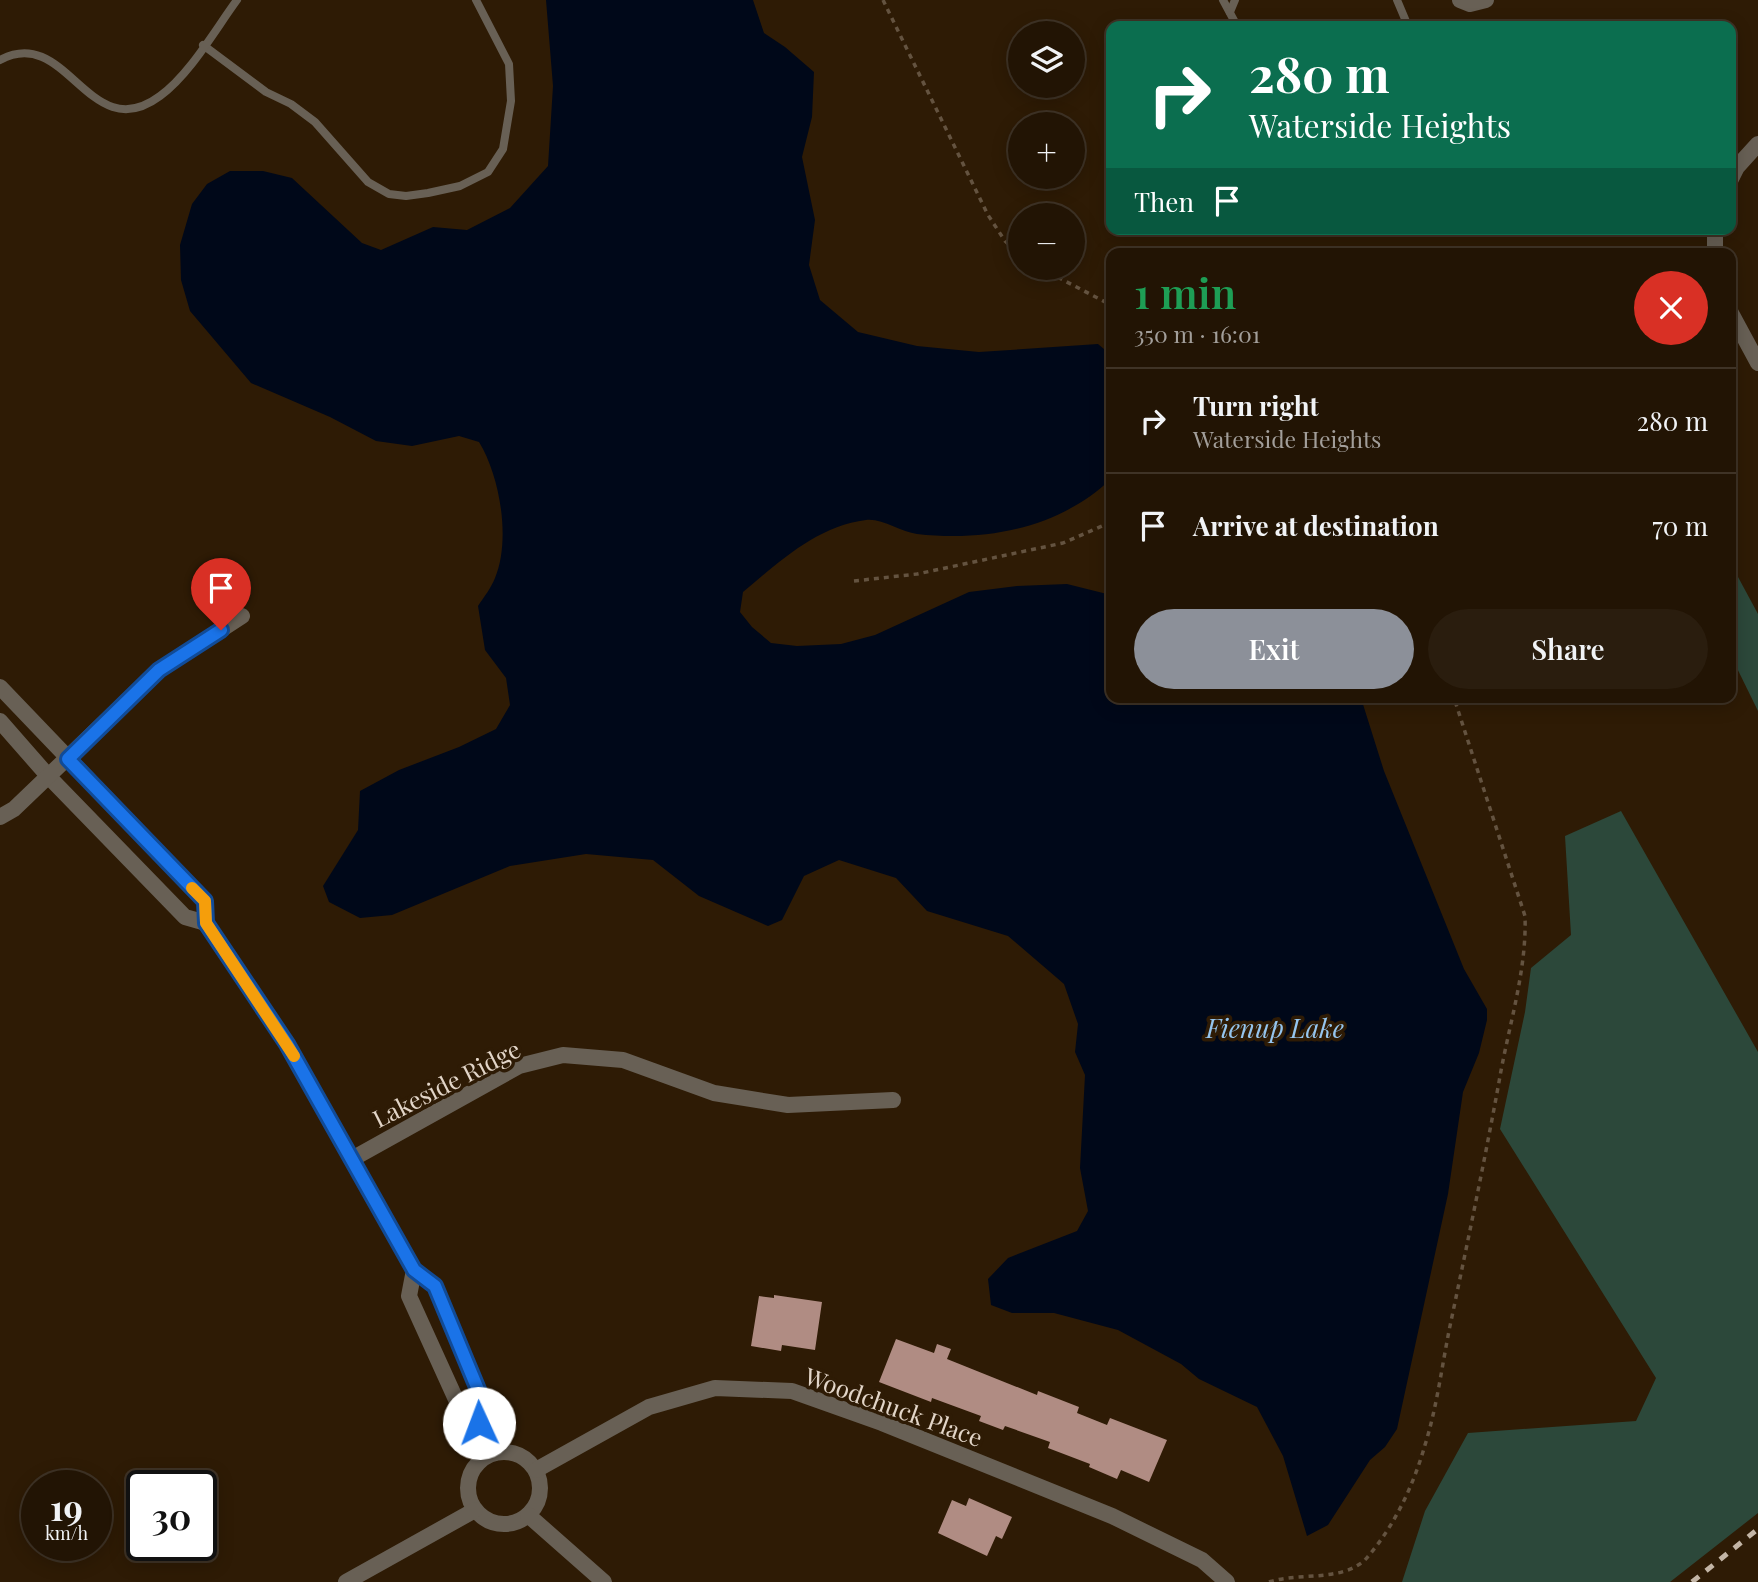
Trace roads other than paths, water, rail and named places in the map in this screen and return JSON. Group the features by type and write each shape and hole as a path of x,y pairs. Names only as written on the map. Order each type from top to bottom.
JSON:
{"street":[{"path":"1460,0 1470,4 1486,0"},
{"path":"1736,169 1758,144"},
{"path":"1736,322 1758,363"},
{"path":"0,817 14,809 49,777 159,670 242,617"},
{"path":"0,687 205,901 206,923 287,1044 414,1270 435,1286 484,1404 479,1423"},
{"path":"0,721 49,777 185,917 206,923"},
{"name":"Lakeside Ridge","path":"352,1158 519,1066 563,1055 623,1060 714,1093 788,1105 893,1100"},
{"path":"414,1270 409,1296 463,1415 479,1423 494,1453"},
{"name":"Woodchuck Place","path":"536,1470 567,1450 649,1407 715,1388 792,1391 882,1423 1112,1516 1202,1560 1227,1582"},
{"path":"506,1451 528,1460 536,1470 540,1494 536,1506 528,1515 506,1524 484,1518 475,1510 468,1489 470,1477 483,1458 506,1451"},
{"path":"346,1582 475,1510"},
{"path":"528,1515 604,1582"}],"lane":[{"path":"0,60 30,53 51,60 110,108 127,110 159,97 177,80 237,0"},
{"path":"203,45 266,92 291,104 315,122 368,182 389,194 406,196 428,193 460,186 488,172 503,149 511,101 509,64 476,0"},
{"path":"1223,0 1234,21"},
{"path":"1230,12 1235,0"},
{"path":"1397,0 1406,21"}],"water":[{"name":"Fienup Lake","path":"546,0 753,0 764,33 814,72 812,117 802,157 815,220 809,265 820,300 858,332 917,346 979,352 1098,344 1106,351 1106,483 1091,496 1045,520 995,533 970,536 917,534 872,520 831,530 800,547 743,592 740,612 752,627 771,643 797,646 841,644 875,635 969,592 1067,584 1106,594 1106,703 1363,703 1384,771 1464,969 1487,1009 1487,1020 1479,1053 1463,1092 1448,1194 1397,1429 1385,1447 1370,1460 1328,1525 1307,1536 1283,1456 1257,1407 1199,1379 1181,1364 1118,1330 1054,1313 1012,1313 991,1305 988,1279 1008,1258 1077,1231 1088,1211 1080,1168 1085,1075 1075,1052 1078,1024 1064,984 1008,936 927,911 896,878 839,860 804,876 782,920 768,926 699,896 653,860 586,854 510,866 392,915 360,918 329,902 323,886 358,830 360,791 399,770 459,747 496,729 510,705 506,678 485,650 478,606 493,582 500,563 503,527 498,490 479,442 459,436 412,446 376,441 330,417 251,383 190,311 181,280 180,245 192,204 207,184 230,171 263,171 292,178 362,243 381,250 433,227 467,230 510,208 548,166 553,86"}],"railway":[{"path":"1692,1582 1758,1529"}]}
